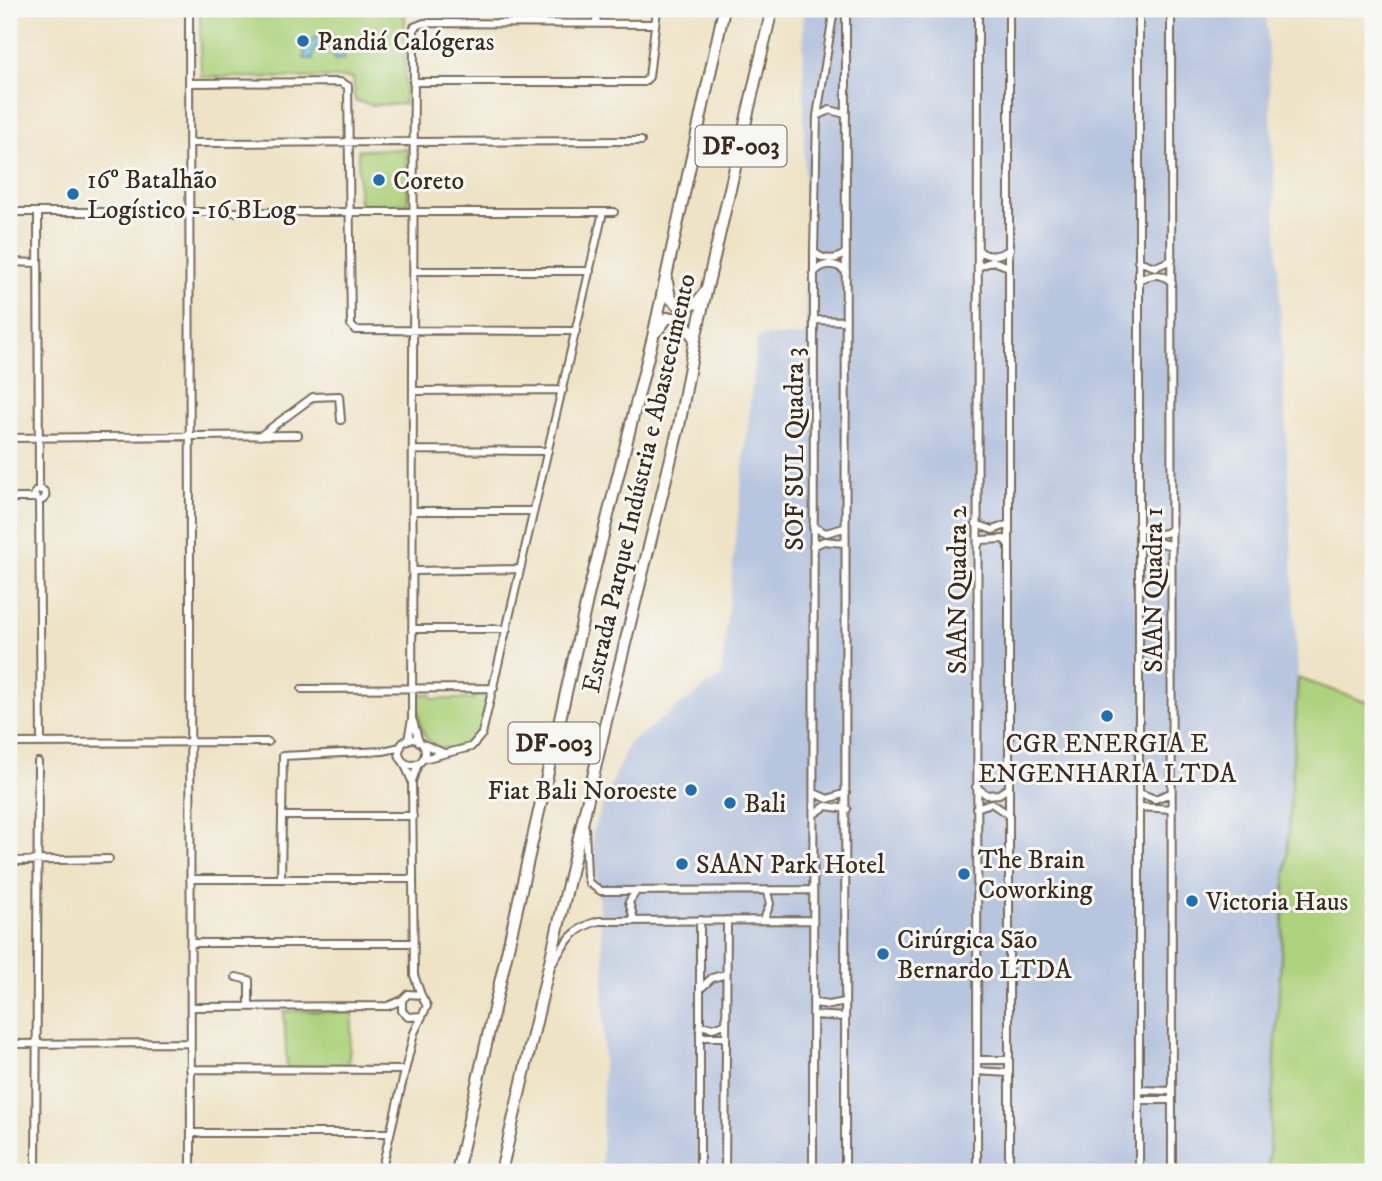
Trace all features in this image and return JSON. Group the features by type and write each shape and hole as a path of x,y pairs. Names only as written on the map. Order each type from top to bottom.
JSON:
{"highway":[{"name":"Estrada Parque Indústria e Abastecimento","path":"457,1172 590,587 653,337 724,9"},
{"name":"Estrada Parque Indústria e Abastecimento","path":"501,1172 679,426 695,339 772,9"},
{"path":"666,275 670,298 680,306 697,303 709,285"},
{"path":"653,337 662,322 674,317 686,321 695,339"}],"street":[{"path":"189,9 191,1172"},
{"path":"596,22 598,9"},
{"path":"413,82 639,83 649,77 657,9"},
{"name":"SOF SUL Quadra 3","path":"813,1172 813,274 817,116 834,9"},
{"path":"845,1172 846,9"},
{"name":"SAAN Quadra 2","path":"977,1172 975,785 978,9"},
{"path":"1009,9 1009,1172"},
{"path":"1139,9 1139,1172"},
{"name":"SAAN Quadra 1","path":"1171,9 1172,1172"},
{"path":"282,879 281,763 286,754 383,751 401,747 408,740 412,719 415,571 414,30 418,24 655,24"},
{"path":"190,83 345,83 349,93 351,326 356,331 576,331"},
{"path":"817,116 830,110 845,114"},
{"path":"189,143 641,141"},
{"path":"9,212 614,212"},
{"path":"38,212 37,500 41,743"},
{"path":"383,751 403,760 420,761 465,750 480,740 603,212"},
{"path":"977,247 981,253 994,256 1010,250"},
{"path":"814,252 823,259 832,259 846,252"},
{"path":"1138,261 1155,267 1172,260"},
{"path":"978,267 993,261 1009,267"},
{"path":"9,262 38,263"},
{"path":"813,274 826,265 841,267 846,272"},
{"path":"414,271 590,271"},
{"path":"1138,280 1156,275 1172,282"},
{"path":"814,320 846,321"},
{"path":"414,391 563,390"},
{"path":"259,437 308,400 318,396 340,396 341,420"},
{"path":"9,438 298,435"},
{"path":"415,450 548,451"},
{"path":"9,498 37,500"},
{"path":"415,511 534,511"},
{"path":"976,524 993,530 1009,524"},
{"path":"1138,526 1152,533 1168,533 1172,529"},
{"path":"813,527 826,533 844,528"},
{"path":"977,547 985,538 1004,539 1009,544"},
{"path":"813,546 824,541 844,543"},
{"path":"1138,548 1154,541 1172,546"},
{"path":"415,571 519,569"},
{"path":"414,629 507,629"},
{"path":"302,689 494,688"},
{"path":"412,719 421,743 420,761 412,781"},
{"path":"408,740 444,753"},
{"path":"9,743 268,742"},
{"path":"381,1172 414,1033 427,1006 414,975 412,781 401,747"},
{"path":"36,1172 38,762"},
{"path":"975,785 987,795 999,794 1008,788"},
{"path":"813,791 816,796 828,799 846,793"},
{"path":"1139,793 1155,799 1171,793"},
{"path":"976,808 991,803 1008,814"},
{"path":"813,817 816,810 826,806 846,810"},
{"path":"1139,807 1172,809"},
{"path":"586,813 584,863 589,883 601,891 635,893 813,890"},
{"path":"282,816 413,817"},
{"path":"9,861 109,859"},
{"path":"190,879 413,879"},
{"path":"764,919 769,912 767,892"},
{"path":"634,919 629,902 635,893"},
{"path":"700,919 700,1172"},
{"path":"725,1172 727,920"},
{"path":"547,972 571,935 583,925 599,921 813,920"},
{"path":"192,943 413,943"},
{"path":"701,988 712,978 726,974"},
{"path":"402,1011 414,975"},
{"path":"236,977 249,980 249,1007"},
{"path":"388,1006 405,997 421,995"},
{"path":"814,1003 829,1005 845,1002"},
{"path":"191,1007 388,1006 402,1011 408,1017 414,1033"},
{"path":"814,1014 845,1017"},
{"path":"408,1017 421,1016"},
{"path":"701,1025 713,1028 725,1024"},
{"path":"701,1037 725,1037"},
{"path":"9,1044 190,1043"},
{"path":"977,1060 1009,1060"},
{"path":"190,1069 405,1070"},
{"path":"977,1071 1009,1073"},
{"path":"1140,1090 1172,1091"},
{"path":"1140,1100 1172,1100"},
{"path":"191,1133 390,1133"}],"shaded area":[{"path":"803,9 1266,9 1298,678 1268,1172 602,1172 604,963 592,832 628,744 721,675 757,337 806,335"}],"green space":[{"name":"Pandiá Calógeras","path":"200,9 405,9 405,104 373,105 355,101 353,78 201,77"},
{"path":"407,149 408,204 359,206 358,150"},
{"path":"1298,678 1366,702 1373,700 1373,1172 1268,1172"},
{"path":"417,693 432,695 433,699 474,699 475,694 488,695 482,729 467,747 441,748 433,744 422,729"},
{"path":"284,1011 353,1012 348,1068 287,1069"}],"water":[{"path":"331,34 344,49 344,59 335,60 328,46 319,46 314,51 313,59 304,59 305,46 318,35"}],"place":[{"name":"Pandiá Calógeras","path":"303,41"},
{"name":"Coreto","path":"379,180"},
{"name":"16º Batalhão Logístico - 16 BLog","path":"73,194"},
{"name":"CGR ENERGIA E ENGENHARIA LTDA","path":"1107,716"},
{"name":"Fiat Bali Noroeste","path":"691,790"},
{"name":"Bali","path":"730,803"},
{"name":"SAAN Park Hotel","path":"682,864"},
{"name":"The Brain Coworking","path":"964,874"},
{"name":"Victoria Haus","path":"1192,901"},
{"name":"Cirúrgica São Bernardo LTDA","path":"883,954"}]}
